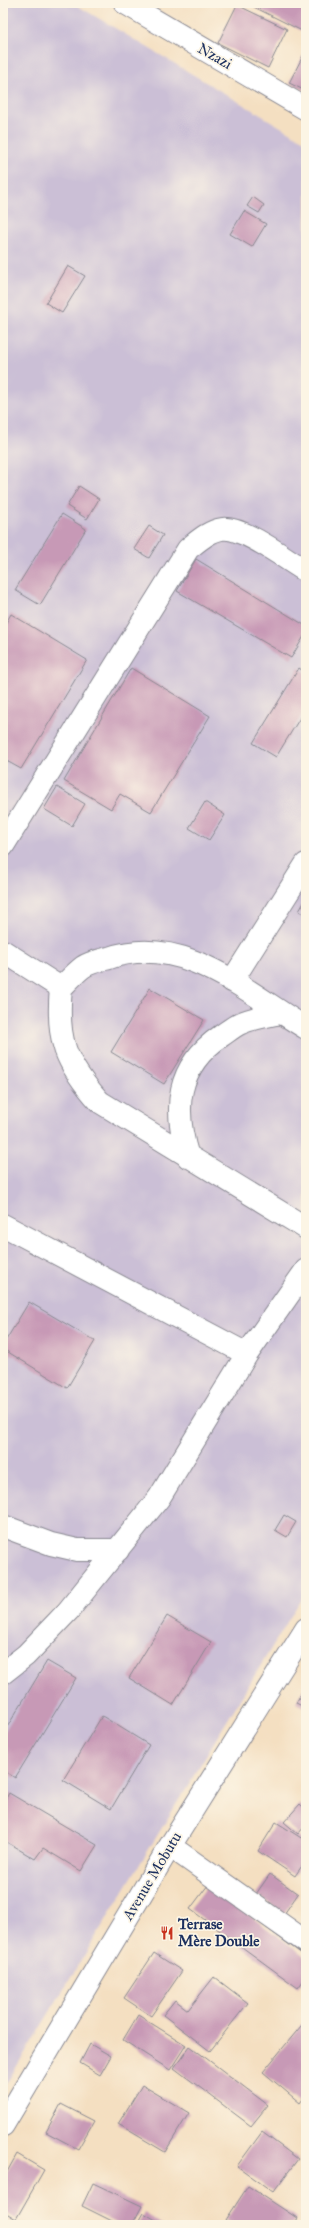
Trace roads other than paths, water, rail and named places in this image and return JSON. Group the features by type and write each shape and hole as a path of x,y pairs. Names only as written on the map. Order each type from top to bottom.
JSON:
{"street":[{"name":"Nzazi","path":"125,3 306,109"},
{"path":"3,846 188,549 205,536 223,529 242,532 306,571"},
{"path":"232,981 306,864"},
{"path":"3,951 61,988"},
{"path":"306,1028 280,1013 232,981 193,960 163,953 122,953 84,966 61,988 58,1016 64,1047 79,1079 100,1102 306,1228"},
{"path":"188,1157 180,1132 180,1101 189,1068 205,1047 239,1024 280,1013"},
{"path":"3,1225 246,1354"},
{"path":"3,1673 26,1655 68,1611 159,1498 246,1354 306,1270"},
{"path":"3,1526 50,1544 78,1550 118,1550"},
{"name":"Avenue Mobutu","path":"3,2125 170,1846 306,1629"},
{"path":"170,1846 306,1942"}],"place":[{"name":"Terrase Mère Double","path":"167,1933"}]}
